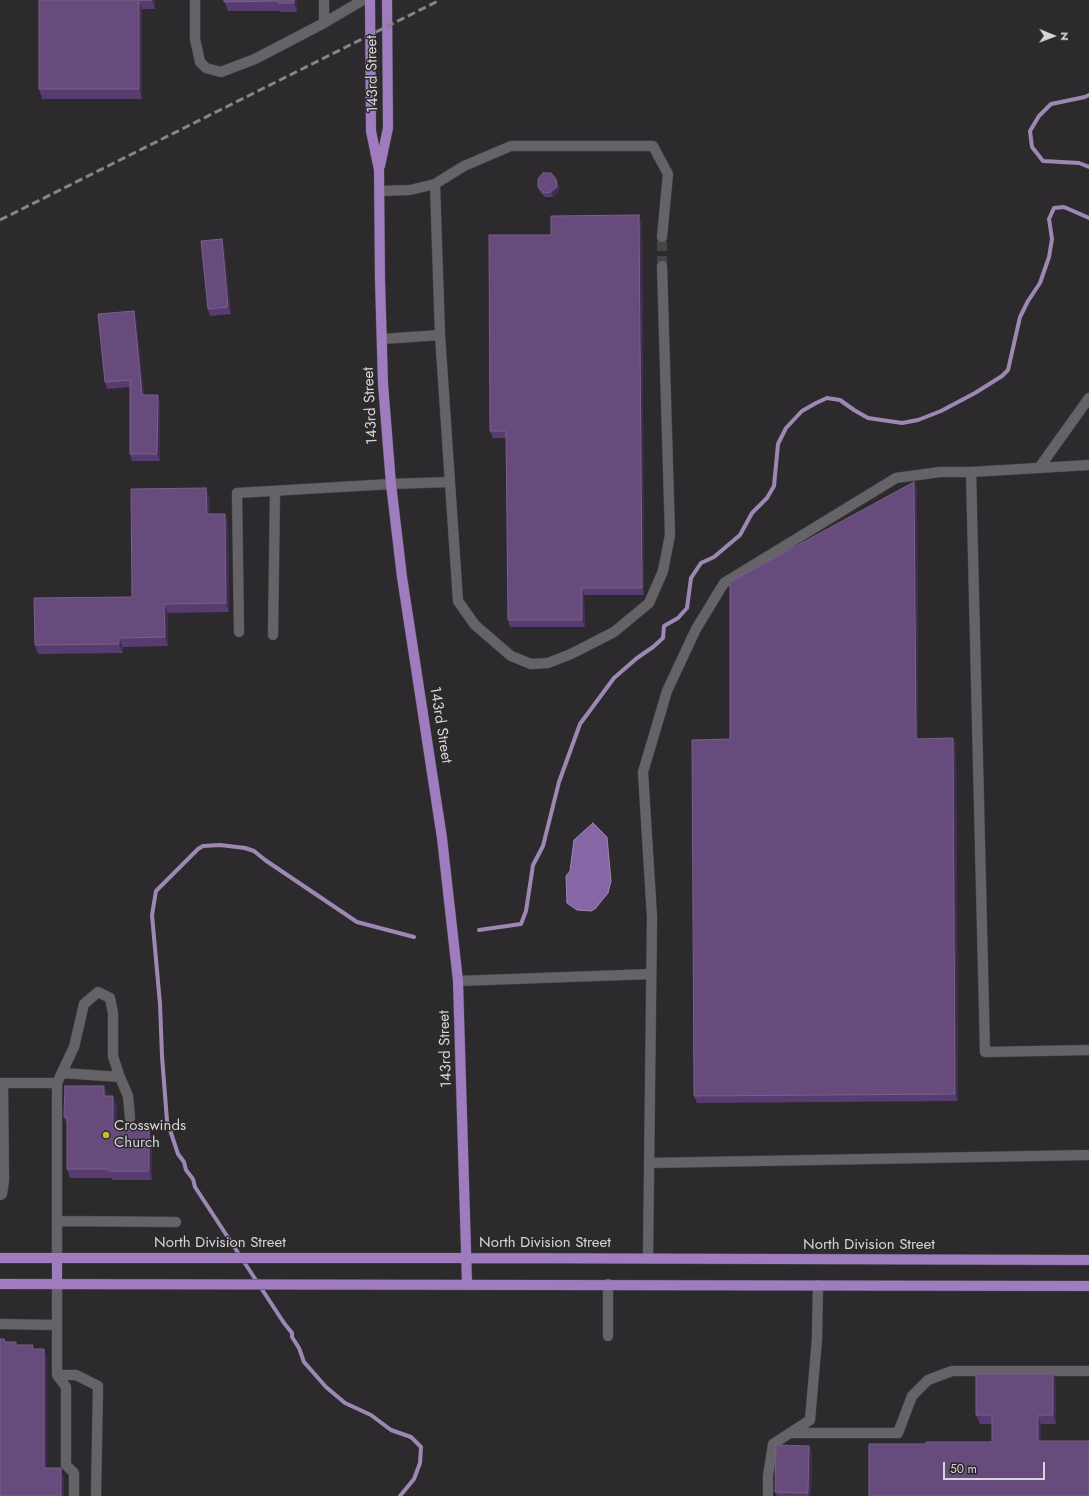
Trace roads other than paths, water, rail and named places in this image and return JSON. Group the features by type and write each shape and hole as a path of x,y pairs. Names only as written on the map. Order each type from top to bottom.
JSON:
{"main road":[{"name":"143rd Street","path":"370,0 371,130 379,170 382,339 391,484 400,564 442,838 458,981 468,1284"},
{"name":"143rd Street","path":"379,170 388,128 387,0"},
{"name":"North Division Street","path":"0,1258 1089,1260"},
{"path":"57,1258 57,1284"},
{"path":"0,1284 1089,1286"}],"lane":[{"path":"195,0 195,39 200,62 206,68 221,72 255,59 324,23 363,0"},
{"path":"324,0 324,23"},
{"path":"380,191 410,190 435,184 464,166 511,146 653,146 668,174 662,238"},
{"path":"435,184 440,335 458,602 475,626 511,656 531,664 548,663 571,654 614,632 649,603 663,571 670,536 662,266"},
{"path":"382,339 440,335"},
{"path":"1039,468 1089,398"},
{"path":"648,1259 652,916 643,772 667,691 696,629 724,584 896,478 940,472 971,472 1089,465"},
{"path":"971,472 985,1052 1089,1050"},
{"path":"240,632 237,493 450,482"},
{"path":"273,635 275,491"},
{"path":"458,981 651,974"},
{"path":"57,1258 57,1083 74,1047 84,1004 98,992 110,998 113,1013 113,1056 128,1096 130,1118"},
{"path":"62,1073 120,1078"},
{"path":"0,1195 2,1194 4,1180 1,1083 57,1083"},
{"path":"649,1163 1089,1155"},
{"path":"57,1220 176,1222"},
{"path":"57,1284 57,1375 66,1387 66,1465 74,1473 74,1496"},
{"path":"608,1284 608,1336"},
{"path":"768,1496 768,1476 773,1444 810,1420 817,1339 818,1285"},
{"path":"0,1324 57,1325"},
{"path":"791,1433 898,1433 912,1396 928,1380 952,1371 1088,1372"},
{"path":"57,1375 76,1375 98,1386 96,1496"}],"waterway":[{"path":"1089,95 1051,104 1039,116 1030,131 1032,147 1043,161 1079,163 1089,167"},
{"path":"479,930 521,924 526,911 533,865 543,846 559,782 580,724 614,678 663,638 664,626 678,618 687,608 691,578 701,563 714,557 740,535 752,513 767,498 774,486 778,444 786,428 802,411 827,398 840,400 868,418 902,423 918,420 941,411 975,393 1002,376 1008,370 1020,317 1028,301 1040,283 1049,257 1052,239 1049,219 1054,208 1064,207 1089,218"},
{"path":"400,1496 414,1479 420,1463 421,1447 411,1437 391,1430 371,1415 345,1403 326,1387 304,1362 299,1348 292,1337 292,1333 195,1187 193,1179 186,1170 184,1162 178,1154 167,1121 160,1004 152,915 156,891 198,849 203,846 220,845 245,848 254,851 357,922 414,937"}],"tunnel":[{"path":"662,237 662,266"}],"railway":[{"path":"0,220 440,0"}],"place":[{"name":"Crosswinds Church","path":"106,1135"}]}
